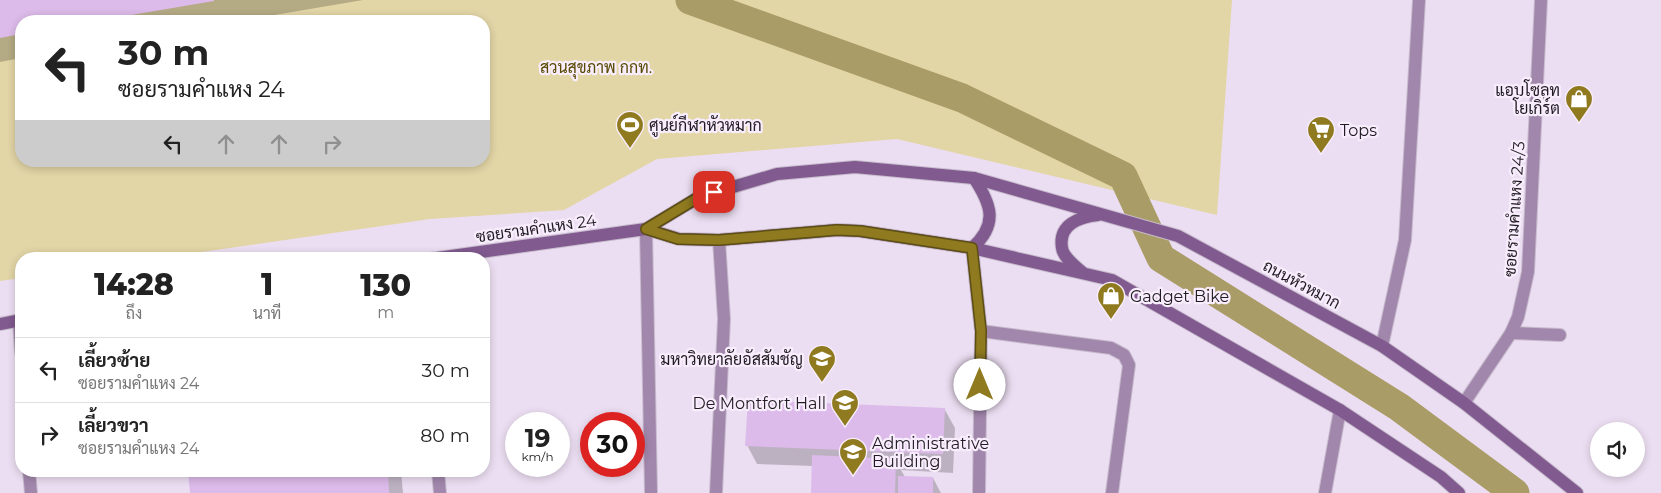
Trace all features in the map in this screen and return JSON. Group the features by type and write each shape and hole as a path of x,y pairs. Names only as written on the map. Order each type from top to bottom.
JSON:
{"main road":[{"name":"ซอยรามคำแหง 24","path":"480,252 646,229 699,197 777,174 855,167 974,178"},
{"name":"ถนนหัวหมาก","path":"974,178 1178,236 1382,346 1464,403 1577,493"},
{"path":"972,248 980,241 990,217 988,201 974,178"},
{"path":"1084,274 1068,259 1062,248 1063,237 1067,227 1081,217 1108,216"},
{"name":"ซอยรามคำแหง 24","path":"646,229 678,239 719,240 837,230 901,236 972,248"},
{"path":"972,248 1112,280 1340,410 1441,477 1459,493"},
{"path":"0,324 15,321"}],"street":[{"path":"1382,346 1404,240 1419,0"},
{"name":"ซอยรามคำแหง 24/3","path":"1464,403 1512,333 1518,317 1528,272 1541,0"},
{"path":"646,229 651,493"},
{"path":"716,493 724,319 719,240"},
{"path":"972,248 981,331 979,493"},
{"path":"981,331 1111,348 1124,355 1129,365 1112,493"},
{"path":"1512,333 1560,335"},
{"path":"1325,493 1340,410"},
{"path":"30,477 31,493"},
{"path":"439,477 440,493"}],"green space":[{"name":"ศูนย์กีฬาหัวหมาก","path":"0,0 1232,0 1217,215 897,139 657,159 564,210 430,219 201,252 15,252 15,279 0,281"}],"building":[{"path":"0,0 214,0 131,15 15,15 15,35 0,38"},
{"name":"De Montfort Hall","path":"748,400 945,408 943,454 745,446"},
{"name":"Administrative Building","path":"812,455 896,459 895,493 811,493"},
{"path":"898,476 933,477 933,493 898,493"},
{"path":"189,477 388,477 389,493 190,493"}],"waterway":[{"path":"690,0 962,98 1123,176 1161,258 1399,407 1515,493"}],"place":[{"name":"แอบโซลูท โยเกิร์ต","path":"1579,123"},
{"name":"ศูนย์กีฬาหัวหมาก","path":"630,149"},
{"name":"Tops","path":"1321,154"},
{"name":"Gadget Bike","path":"1111,320"},
{"name":"มหาวิทยาลัยอัสสัมชัญ","path":"822,383"},
{"name":"De Montfort Hall","path":"845,427"},
{"name":"Administrative Building","path":"853,476"}],"route":[{"path":"714,192 699,197 646,229 678,239 719,240 837,230 860,231 972,248 981,331 980,385"}],"park label":[{"name":"สวนสุขภาพ กกท.","path":"596,67"}]}
